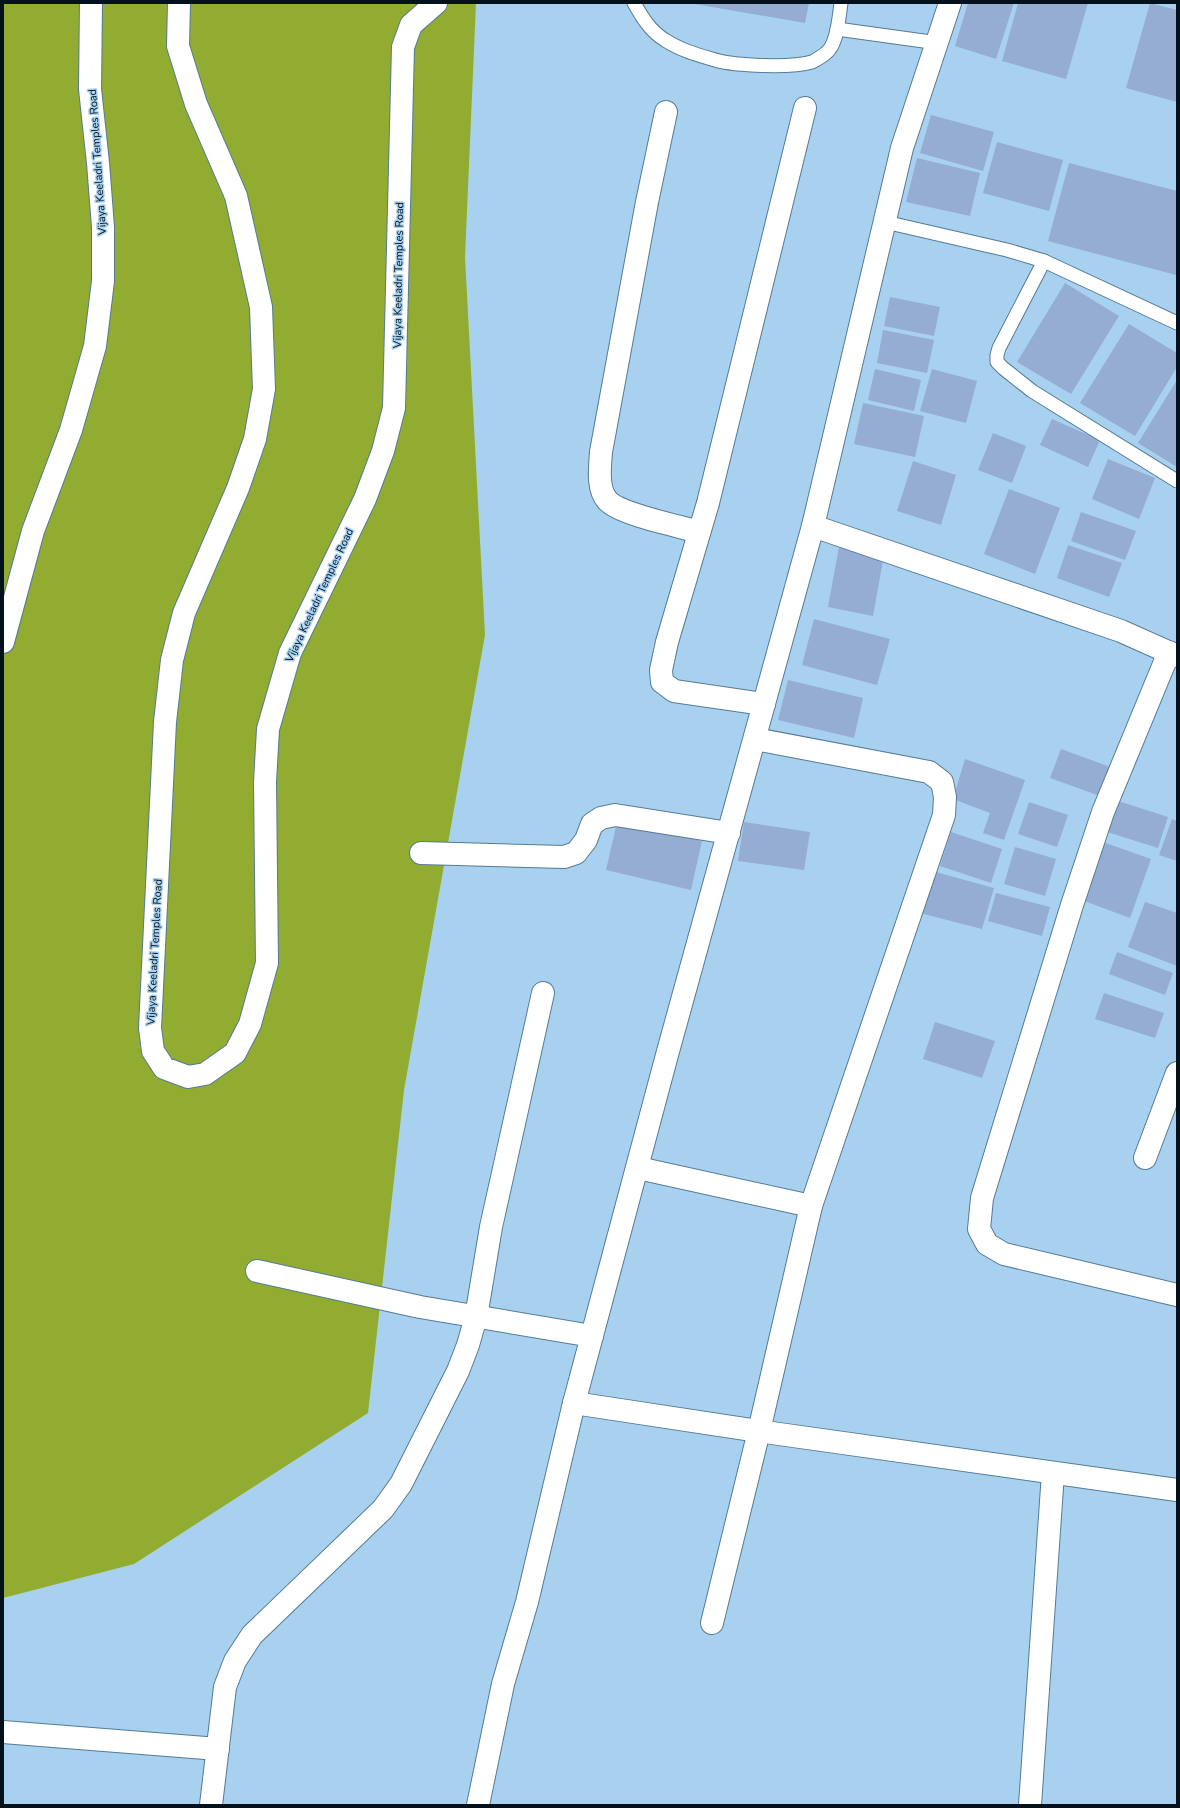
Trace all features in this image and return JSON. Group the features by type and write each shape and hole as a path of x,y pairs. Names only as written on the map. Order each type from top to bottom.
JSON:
{"street":[{"name":"Vijaya Keeladri Temples Road","path":"3,642 33,531 71,430 95,346 103,281 103,227 90,89 91,3"},
{"name":"Vijaya Keeladri Temples Road","path":"179,3 178,46 196,104 236,196 261,307 264,389 255,439 238,488 184,613 171,668 165,722 150,1028 153,1052 164,1068 188,1077 205,1074 235,1053 250,1024 266,963 265,782 268,729 290,653 364,499 384,451 394,408 403,47 411,26 436,3"},
{"path":"478,1805 503,1684 527,1602 574,1403 667,1055 813,526 902,148 950,3"},
{"path":"764,704 674,691 662,682 661,670 667,642 708,503 805,108"},
{"path":"666,112 641,233 601,452 599,480 606,500 620,510 699,532"},
{"path":"813,526 1114,628 1173,654 1103,812 1072,905 982,1198 978,1229 987,1244 1004,1254 1177,1295"},
{"path":"712,1623 759,1431 811,1206 944,816 945,797 942,782 929,772 755,739"},
{"path":"421,853 564,857 576,853 586,840 592,824 601,818 615,815 729,833"},
{"path":"211,1805 225,1687 235,1661 252,1635 383,1509 401,1484 458,1371 468,1345 476,1317 491,1227 544,993"},
{"path":"1145,1158 1177,1073"},
{"path":"638,1168 811,1206"},
{"path":"257,1271 420,1307 592,1336"},
{"path":"574,1403 759,1431 1177,1490"},
{"path":"1030,1805 1053,1472"},
{"path":"3,1732 218,1749"}],"lane":[{"path":"634,3 647,24 663,39 682,50 717,61 755,65 789,66 813,61 829,50 838,29 841,3"},
{"path":"838,29 938,43"},
{"path":"885,222 1007,250 1044,262 1177,323"},
{"path":"1044,262 999,348 996,355 998,362 1003,368 1032,391 1177,481"}],"green space":[{"path":"3,3 476,3 465,257 485,635 404,1090 368,1413 134,1564 3,1598"}],"building":[{"path":"689,3 809,3 805,23"},
{"path":"968,3 1014,3 996,59 955,46"},
{"path":"1018,3 1088,3 1066,79 1002,61"},
{"path":"1150,3 1177,10 1177,102 1126,88"},
{"path":"931,115 994,132 983,171 920,153"},
{"path":"997,142 1063,160 1049,211 983,193"},
{"path":"917,158 980,173 970,216 906,202"},
{"path":"1069,163 1177,191 1176,275 1048,241"},
{"path":"1065,283 1119,316 1071,394 1017,362"},
{"path":"890,297 940,307 934,336 884,326"},
{"path":"1129,324 1177,353 1177,367 1135,436 1080,403"},
{"path":"883,330 934,340 927,373 877,363"},
{"path":"875,369 921,380 914,411 868,400"},
{"path":"932,369 977,381 966,423 920,411"},
{"path":"1177,380 1177,467 1138,443"},
{"path":"863,403 924,416 915,457 854,444"},
{"path":"1052,419 1100,440 1088,467 1040,445"},
{"path":"993,433 1026,446 1012,483 978,470"},
{"path":"1108,459 1155,478 1139,519 1092,499"},
{"path":"913,461 956,475 941,525 897,511"},
{"path":"1009,489 1060,508 1035,574 984,554"},
{"path":"1081,512 1136,531 1125,560 1071,541"},
{"path":"1068,545 1122,563 1109,597 1057,578"},
{"path":"839,547 884,555 873,616 828,607"},
{"path":"814,619 890,639 877,685 802,665"},
{"path":"788,680 863,698 854,738 778,720"},
{"path":"1061,749 1113,768 1103,797 1050,778"},
{"path":"965,759 1025,780 1004,840 983,833 990,813 953,799"},
{"path":"1115,800 1168,817 1158,848 1104,831"},
{"path":"1029,802 1068,815 1057,847 1018,834"},
{"path":"1172,819 1177,821 1177,861 1159,855"},
{"path":"617,822 702,841 691,890 606,870"},
{"path":"744,822 810,832 804,870 738,861"},
{"path":"951,832 1002,849 991,883 940,866"},
{"path":"1100,841 1151,859 1130,918 1079,899"},
{"path":"1015,847 1056,859 1045,896 1004,884"},
{"path":"932,871 994,888 982,929 920,913"},
{"path":"996,893 1050,907 1042,936 988,921"},
{"path":"1145,902 1177,913 1177,966 1128,947"},
{"path":"1117,952 1173,973 1165,995 1109,974"},
{"path":"1104,993 1164,1013 1155,1038 1095,1019"},
{"path":"935,1022 995,1041 982,1078 923,1059"}]}
